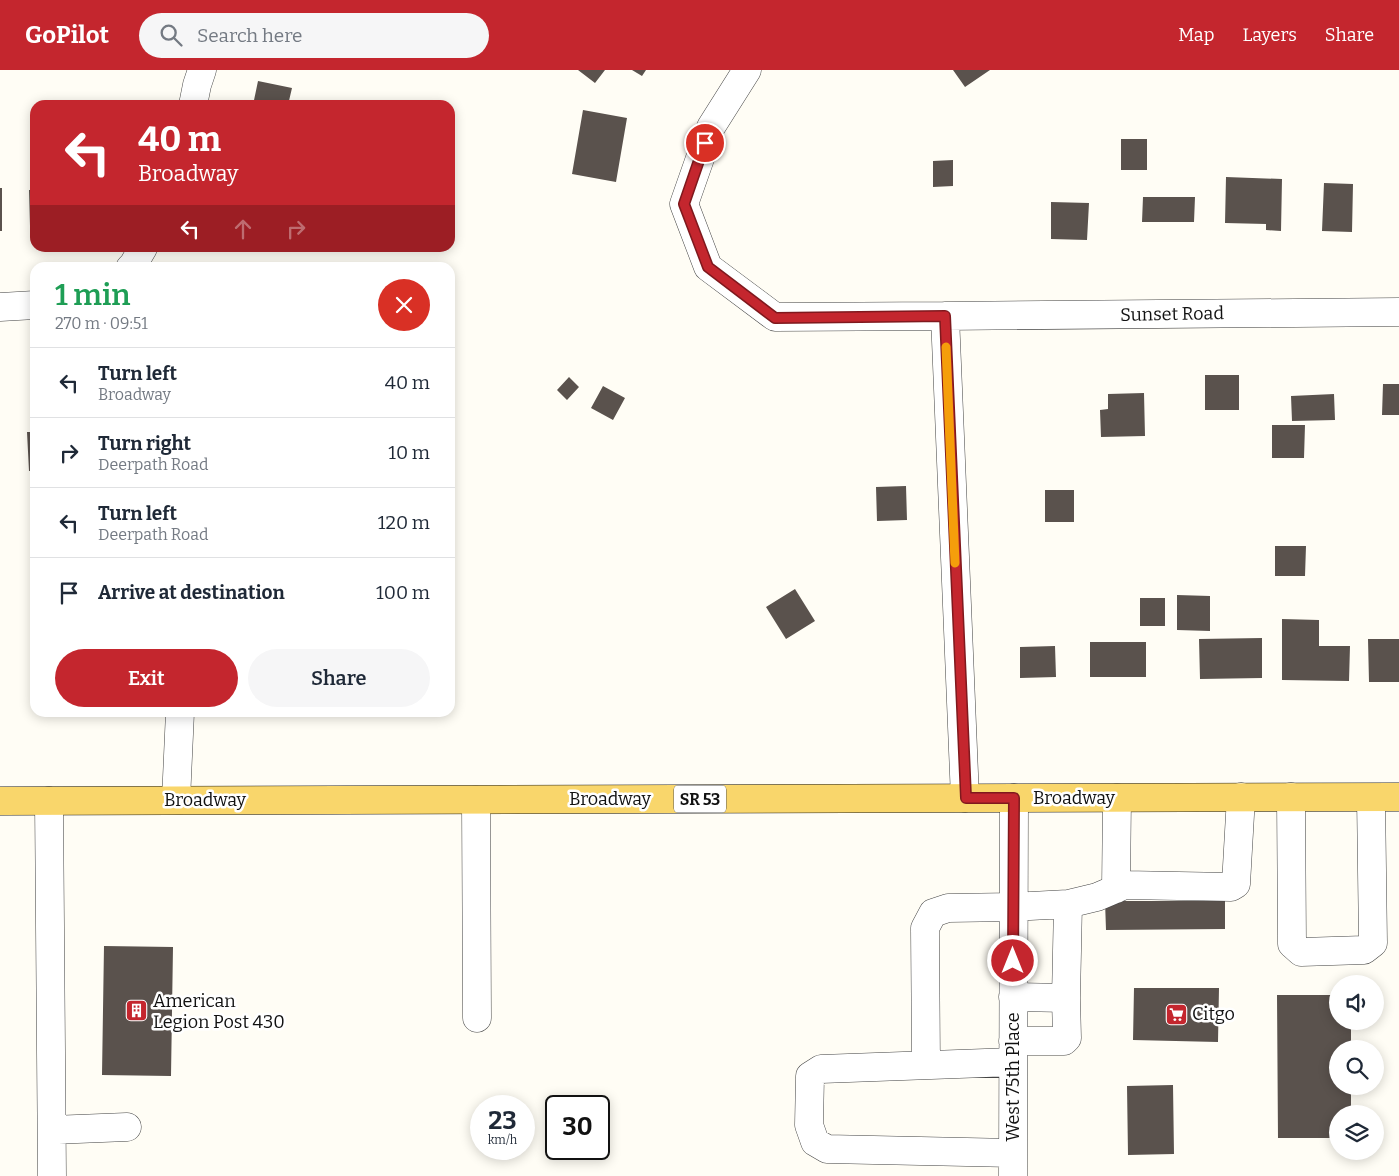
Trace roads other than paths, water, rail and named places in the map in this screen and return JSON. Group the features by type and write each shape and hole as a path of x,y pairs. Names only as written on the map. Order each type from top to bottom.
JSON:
{"main road":[{"name":"Broadway","path":"0,801 1399,797"}],"street":[{"path":"194,100 202,70"},
{"name":"Sunset Road","path":"747,70 710,128 684,204 708,267 775,318 1399,312"},
{"path":"0,307 30,305"},
{"path":"945,316 966,798"},
{"path":"176,800 180,717"},
{"path":"926,1065 925,928 933,913 948,908 1068,904 1097,897 1125,886 1231,887 1236,884 1241,797"},
{"path":"1291,797 1292,944 1300,952 1364,950 1373,943 1371,798"},
{"name":"West 75th Place","path":"1013,1165 1014,798"},
{"path":"1116,889 1117,798"},
{"path":"476,800 477,1018"},
{"path":"49,801 52,1176"},
{"path":"1013,1165 827,1149 815,1142 809,1125 810,1076 821,1069 926,1065 1064,1042 1067,1038 1068,904"},
{"path":"1013,997 1066,998"},
{"path":"52,1130 127,1127"}],"place":[{"name":"American Legion Post 430","path":"137,1011"},
{"name":"Citgo","path":"1176,1014"}]}
